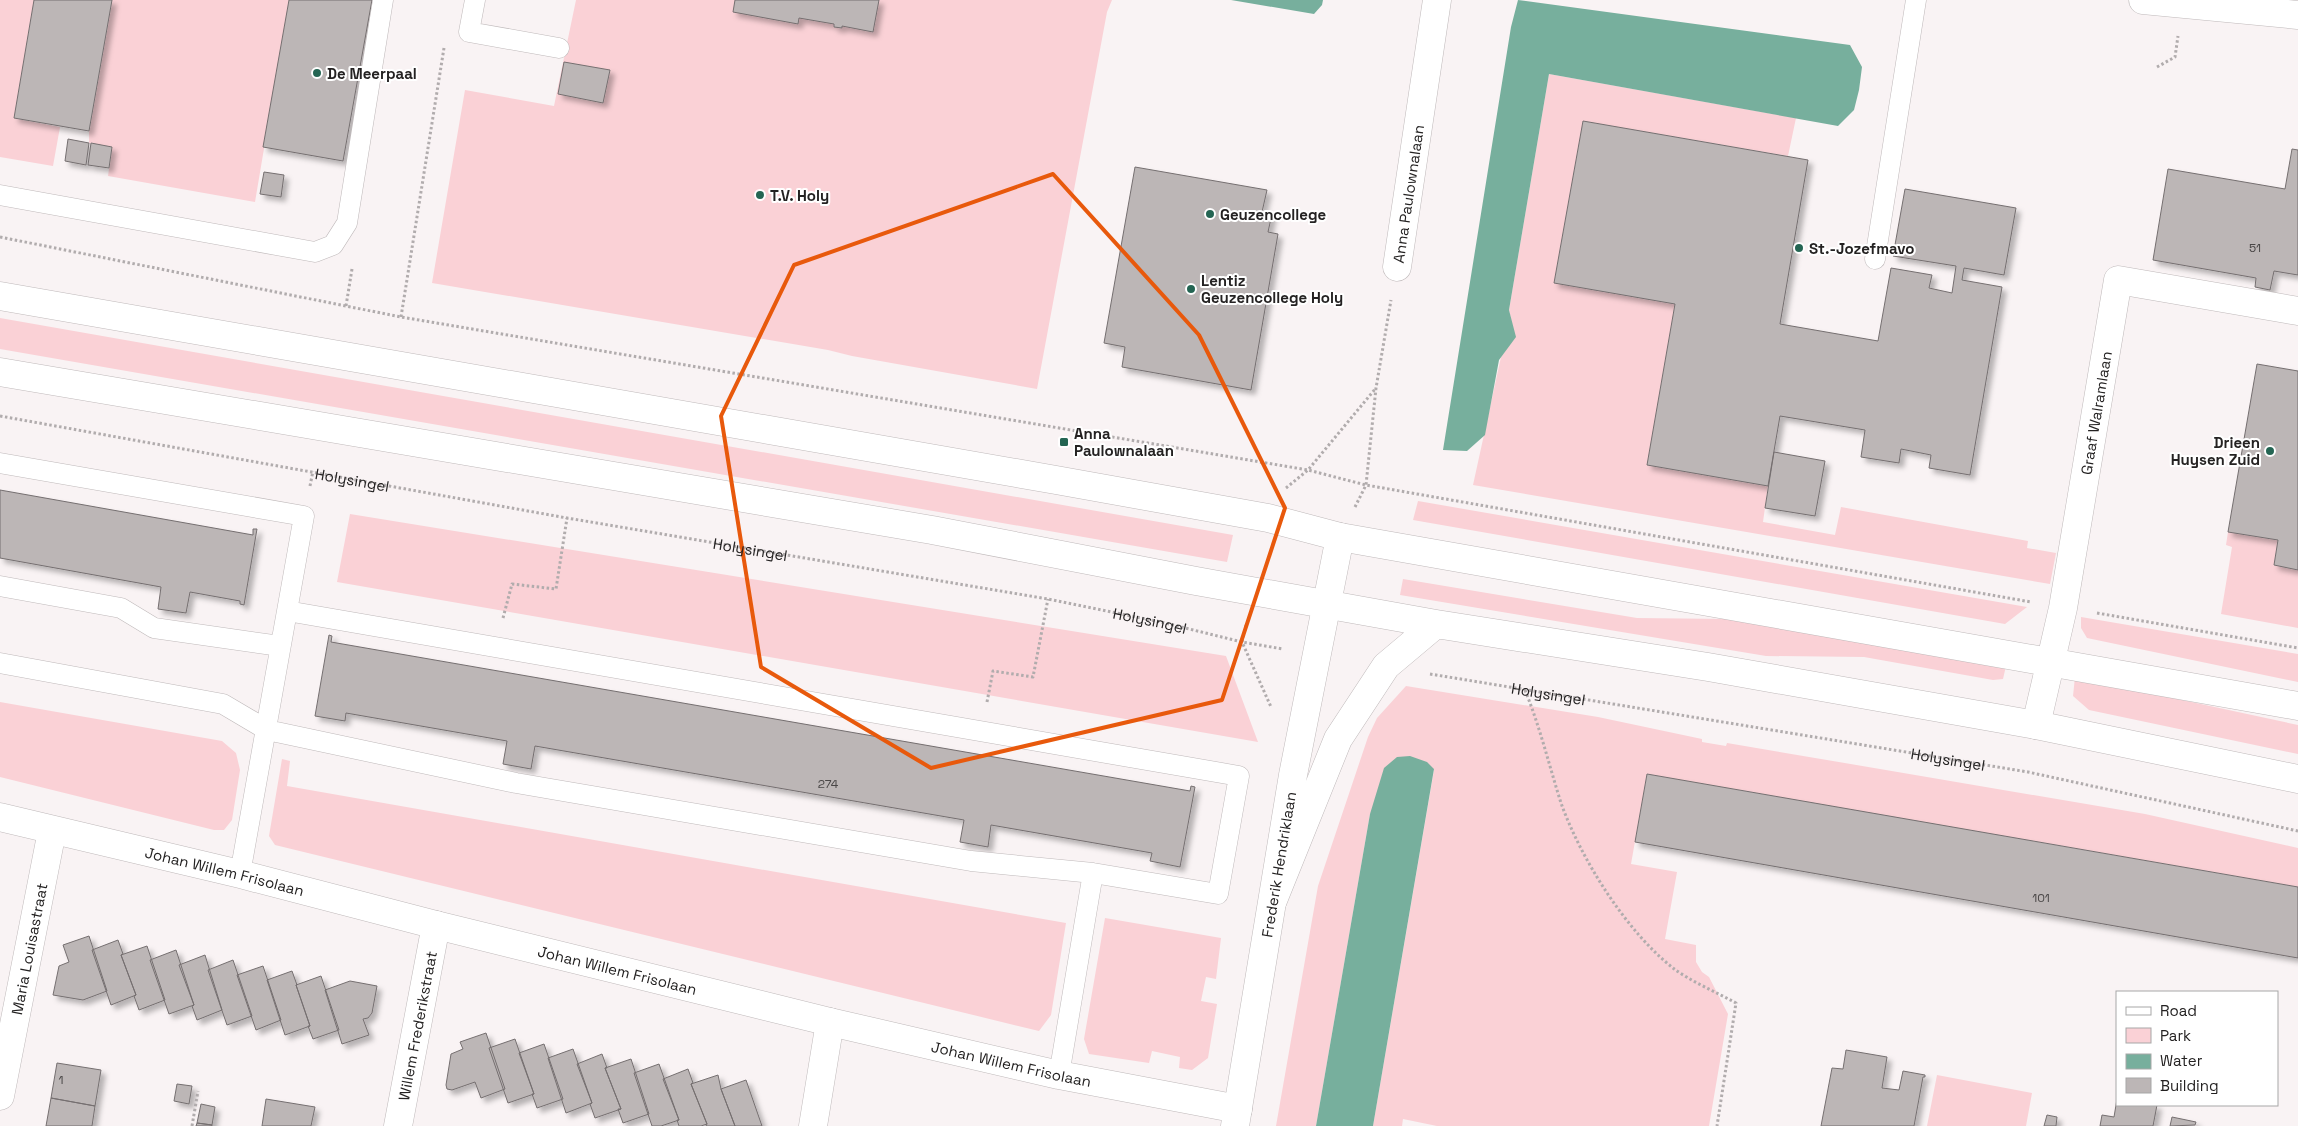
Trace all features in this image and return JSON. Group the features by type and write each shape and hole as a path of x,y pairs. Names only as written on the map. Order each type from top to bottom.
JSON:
{"street":[{"name":"Anna Paulownalaan","path":"1397,267 1437,0"},
{"path":"2143,0 2298,15"},
{"name":"Graaf Walramlaan","path":"2036,725 2063,608 2118,280 2298,311"},
{"path":"0,296 1056,480 1268,518 1340,537 2298,706"},
{"path":"0,372 922,528 1196,582 1436,624 1708,667 2036,725 2298,780"},
{"path":"1328,604 1340,537"},
{"name":"Frederik Hendriklaan","path":"1237,1117 1293,775 1328,604"},
{"path":"1273,900 1338,739 1386,666 1436,624"},
{"name":"Johan Willem Frisolaan","path":"0,817 52,831 240,874 436,925 830,1022 1237,1117"},
{"name":"Maria Louisastraat","path":"0,1096 52,831"},
{"name":"Willem Frederikstraat","path":"398,1126 436,925"},
{"path":"813,1126 830,1022"}],"lane":[{"path":"0,196 315,252 333,245 347,223 384,0"},
{"path":"475,0 469,32 559,48"},
{"path":"1875,260 1916,0"},
{"path":"0,463 304,516 240,874"},
{"path":"0,586 121,608 154,628 280,646"},
{"path":"0,664 222,704 267,730 526,785 971,861 1093,873 1218,894 1239,776 286,610"},
{"path":"1059,1075 1093,873"}],"path":[{"path":"401,316 446,33 469,32"},
{"path":"0,237 401,316 1308,470 1366,485 2298,648"},
{"name":"Anna Paulownalaan","path":"1366,485 1376,388 1397,267"},
{"name":"Anna Paulownalaan","path":"1308,470 1376,388"},
{"name":"Holysingel","path":"0,416 567,518 1048,599 1161,622 1242,642 1318,654"},
{"path":"496,647 512,584 556,589 567,518"},
{"path":"982,730 993,671 1033,677 1048,599"},
{"name":"Holysingel","path":"1386,666 2028,772 2298,831"},
{"path":"1526,690 1544,742 1562,804 1585,856 1632,928 1673,969 1736,1002 1718,1126"},
{"path":"192,1126 198,1090"}],"highlighted area":[{"path":"1053,174 1199,335 1285,508 1222,700 931,768 761,667 721,416 794,265"}],"green space":[{"path":"0,0 34,0 14,118 60,127 53,166 0,157"},
{"path":"112,0 289,0 255,202 108,176 112,147 89,143 89,131"},
{"name":"T.V. Holy","path":"576,0 1112,0 1107,12 1037,389 828,350 432,283 465,90 554,106"},
{"path":"1549,74 1796,118 1788,156 1583,121 1554,283 1675,304 1647,465 1768,486 1763,522 1835,535 1841,507 2028,541 2027,548 2056,553 2050,584 1473,485 1501,357 1515,337 1509,310"},
{"path":"0,318 1233,535 1227,562 0,349"},
{"path":"1418,501 2027,607 2005,624 1413,520"},
{"path":"350,514 1226,656 1258,742 337,582"},
{"path":"2228,532 2278,540 2274,565 2298,570 2298,628 2221,614 2232,547 2226,545"},
{"path":"1403,579 1637,618 1727,619 2006,666 2003,679 1993,680 1864,657 1766,656 1400,595"},
{"path":"2081,617 2298,654 2298,682 2087,638 2081,628"},
{"path":"2075,677 2298,725 2298,754 2089,710 2073,696"},
{"path":"1406,686 1598,717 1702,739 1702,742 1726,746 1727,743 2145,814 2298,848 2298,887 1647,774 1631,864 1677,872 1665,939 1696,945 1696,962 1702,972 1709,977 1728,1014 1709,1126 1437,1126 1403,1119 1402,1126 1373,1126 1434,770 1370,814 1316,1126 1276,1126 1318,886 1368,737 1377,718"},
{"path":"0,702 222,741 236,753 240,770 232,820 224,830 214,830 0,777"},
{"path":"282,759 290,761 287,786 1066,923 1051,1015 1039,1031 275,845 269,836"},
{"path":"1105,918 1221,938 1216,979 1206,977 1201,1001 1217,1004 1208,1058 1192,1070 1179,1068 1180,1057 1152,1051 1149,1063 1089,1054 1084,1039"},
{"path":"1937,1075 2032,1093 2026,1126 1927,1126"}],"water":[{"path":"1231,0 1323,0 1322,5 1314,14"},
{"path":"1518,0 1850,45 1862,67 1859,90 1854,110 1838,126 1549,74 1509,310 1516,337 1499,360 1485,435 1467,451 1443,450 1511,27"},
{"path":"1410,756 1427,762 1434,769 1373,1126 1316,1126 1370,814 1384,768 1397,757"}],"building":[{"path":"34,0 112,0 89,131 14,118"},
{"name":"De Meerpaal","path":"289,0 372,0 343,161 263,147"},
{"path":"735,0 879,0 873,32 842,26 842,28 834,27 834,24 799,18 798,24 733,12"},
{"path":"564,62 610,70 603,103 558,94"},
{"path":"1583,121 1808,160 1780,324 1878,341 1891,268 1932,275 1929,288 1952,293 1956,266 1893,256 1905,189 2016,208 2004,275 1964,268 1962,280 2002,287 1970,475 1929,468 1931,455 1901,449 1899,463 1861,457 1865,430 1780,416 1768,486 1647,465 1675,304 1554,283"},
{"path":"68,139 89,143 86,165 65,161"},
{"path":"91,143 112,147 109,168 88,165"},
{"path":"2292,149 2298,150 2298,275 2274,271 2270,290 2255,287 2256,278 2153,260 2168,169 2285,189"},
{"name":"Lentiz Geuzencollege Holy","path":"1135,167 1267,190 1262,212 1272,214 1268,232 1278,234 1251,390 1122,367 1125,347 1104,343"},
{"path":"264,172 284,175 281,197 260,194"},
{"name":"Drieen Huysen Zuid","path":"2257,364 2298,371 2298,570 2274,565 2278,540 2228,532"},
{"path":"1774,452 1825,461 1815,516 1765,508"},
{"path":"0,490 253,535 253,529 257,529 244,605 240,604 240,601 190,592 186,613 158,609 161,587 0,558"},
{"path":"329,635 332,636 331,642 1190,791 1191,786 1195,787 1180,867 1150,861 1152,853 991,825 988,847 960,842 964,820 535,746 531,769 503,764 507,741 346,713 345,721 315,716"},
{"path":"1647,774 2298,887 2298,958 1635,842"},
{"path":"89,936 107,991 83,1000 53,995 59,966 69,962 63,945"},
{"path":"118,940 123,954 121,955 136,995 111,1005 92,950"},
{"path":"147,946 165,1000 139,1010 134,996 136,995 121,955"},
{"path":"176,950 194,1005 169,1014 150,960"},
{"path":"205,955 222,1010 197,1020 192,1006 194,1005 179,965"},
{"path":"233,960 252,1016 227,1025 208,970"},
{"path":"263,966 281,1020 256,1030 237,975"},
{"path":"292,971 310,1026 285,1035 267,980"},
{"path":"321,976 339,1030 313,1039 296,985"},
{"path":"350,981 377,986 372,1013 368,1018 363,1019 369,1035 342,1044 325,990"},
{"path":"486,1033 505,1089 481,1098 475,1082 452,1090 447,1089 451,1054 463,1049 460,1042"},
{"path":"515,1039 534,1094 508,1103 489,1048"},
{"path":"544,1044 563,1099 537,1108 532,1094 534,1094 519,1053"},
{"path":"573,1049 592,1103 566,1113 548,1058"},
{"path":"1846,1050 1887,1057 1882,1088 1899,1090 1903,1071 1925,1075 1923,1077 1914,1126 1821,1126 1832,1068 1843,1069"},
{"path":"602,1054 607,1068 605,1068 621,1109 595,1118 590,1104 592,1103 577,1064"},
{"path":"631,1059 649,1114 623,1123 618,1109 621,1109 605,1068"},
{"path":"57,1063 101,1070 95,1106 51,1098"},
{"path":"659,1064 679,1120 661,1126 652,1126 634,1073"},
{"path":"688,1069 693,1083 691,1084 707,1124 701,1126 679,1126 677,1120 679,1120 663,1079"},
{"path":"718,1075 721,1089 735,1126 706,1126 707,1124 691,1084"},
{"path":"746,1080 762,1126 735,1126 721,1089"},
{"path":"177,1084 192,1086 189,1104 174,1101"},
{"path":"51,1098 95,1106 92,1126 46,1126"},
{"path":"266,1099 315,1107 311,1126 262,1126"},
{"path":"201,1104 215,1107 212,1125 197,1123"},
{"path":"2116,1105 2157,1106 2153,1126 2100,1126 2102,1115 2114,1117"},
{"path":"2047,1115 2057,1117 2056,1126 2044,1126"},
{"path":"2172,1117 2196,1122 2195,1125 2170,1126"},
{"path":"197,1123 212,1125 212,1126 196,1126"}],"place":[{"name":"De Meerpaal","path":"317,73"},
{"name":"T.V. Holy","path":"760,195"},
{"name":"Geuzencollege","path":"1210,214"},
{"name":"St.-Jozefmavo","path":"1799,248"},
{"name":"Lentiz Geuzencollege Holy","path":"1191,289"},
{"name":"Anna Paulownalaan","path":"1064,442"},
{"name":"Drieen Huysen Zuid","path":"2270,451"}]}
